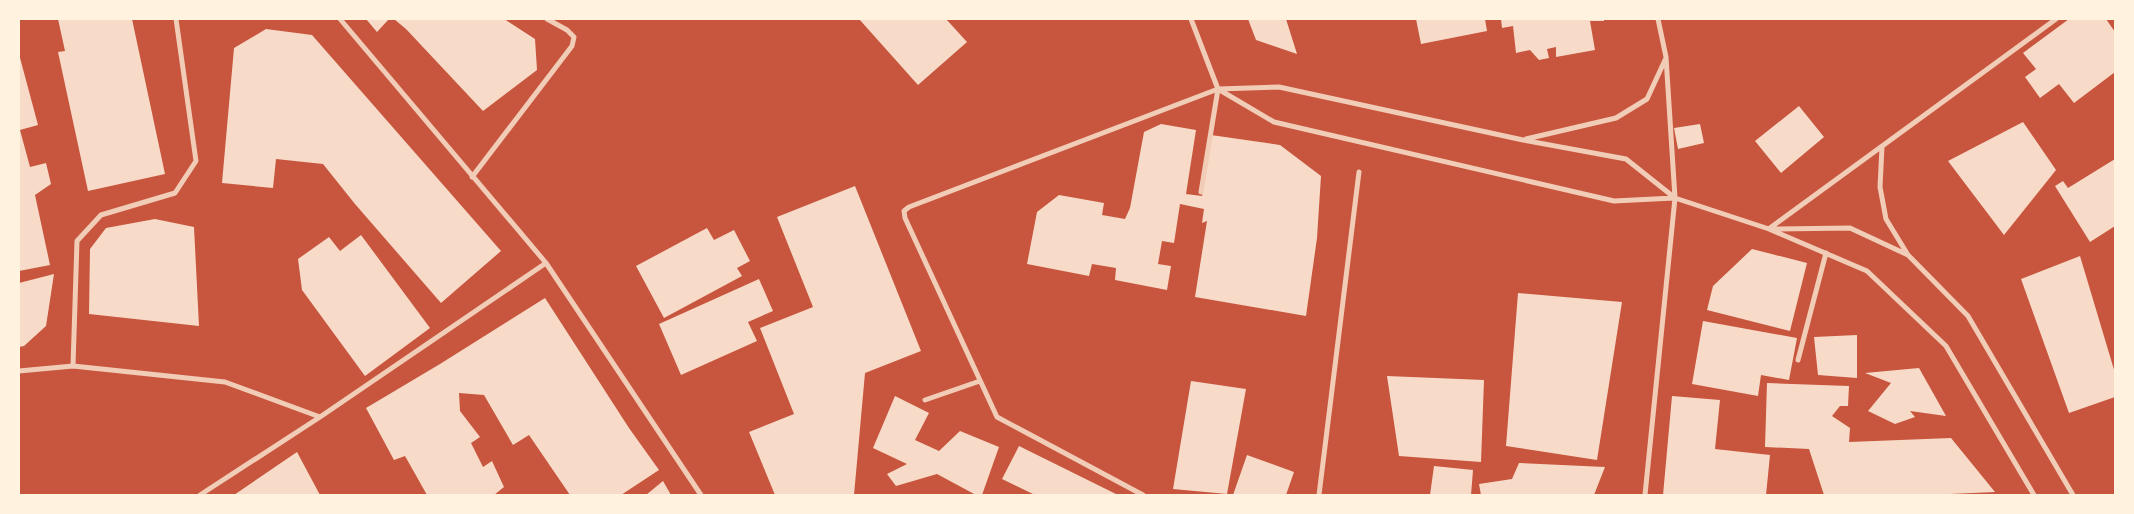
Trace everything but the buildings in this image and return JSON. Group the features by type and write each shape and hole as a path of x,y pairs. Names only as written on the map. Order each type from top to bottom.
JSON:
{"street":[{"path":"73,366 77,241 101,215 174,193 196,162 176,19"},
{"path":"340,19 546,263 701,495"},
{"path":"472,177 572,46 574,37 567,30 547,19"},
{"path":"1191,19 1218,89 1201,192"},
{"path":"1645,495 1675,198 1666,57 1658,19"},
{"path":"1769,229 2056,19"},
{"path":"1523,140 1616,118 1647,99 1666,57"},
{"path":"1143,495 997,417 909,226 904,211 909,207 1218,89 1279,87 1523,140 1626,159 1675,198"},
{"path":"1218,89 1274,122 1614,200 1675,198 1769,229 1867,271 1946,346 2034,495"},
{"path":"1882,147 1880,187 1886,220 1908,255 1968,316 2073,495"},
{"path":"1319,495 1359,172"},
{"path":"1769,229 1850,228 1908,255"},
{"path":"1798,360 1826,253"},
{"path":"200,495 320,417 546,263"},
{"path":"19,371 73,366 225,382 320,417"},
{"path":"925,400 980,381"}]}
